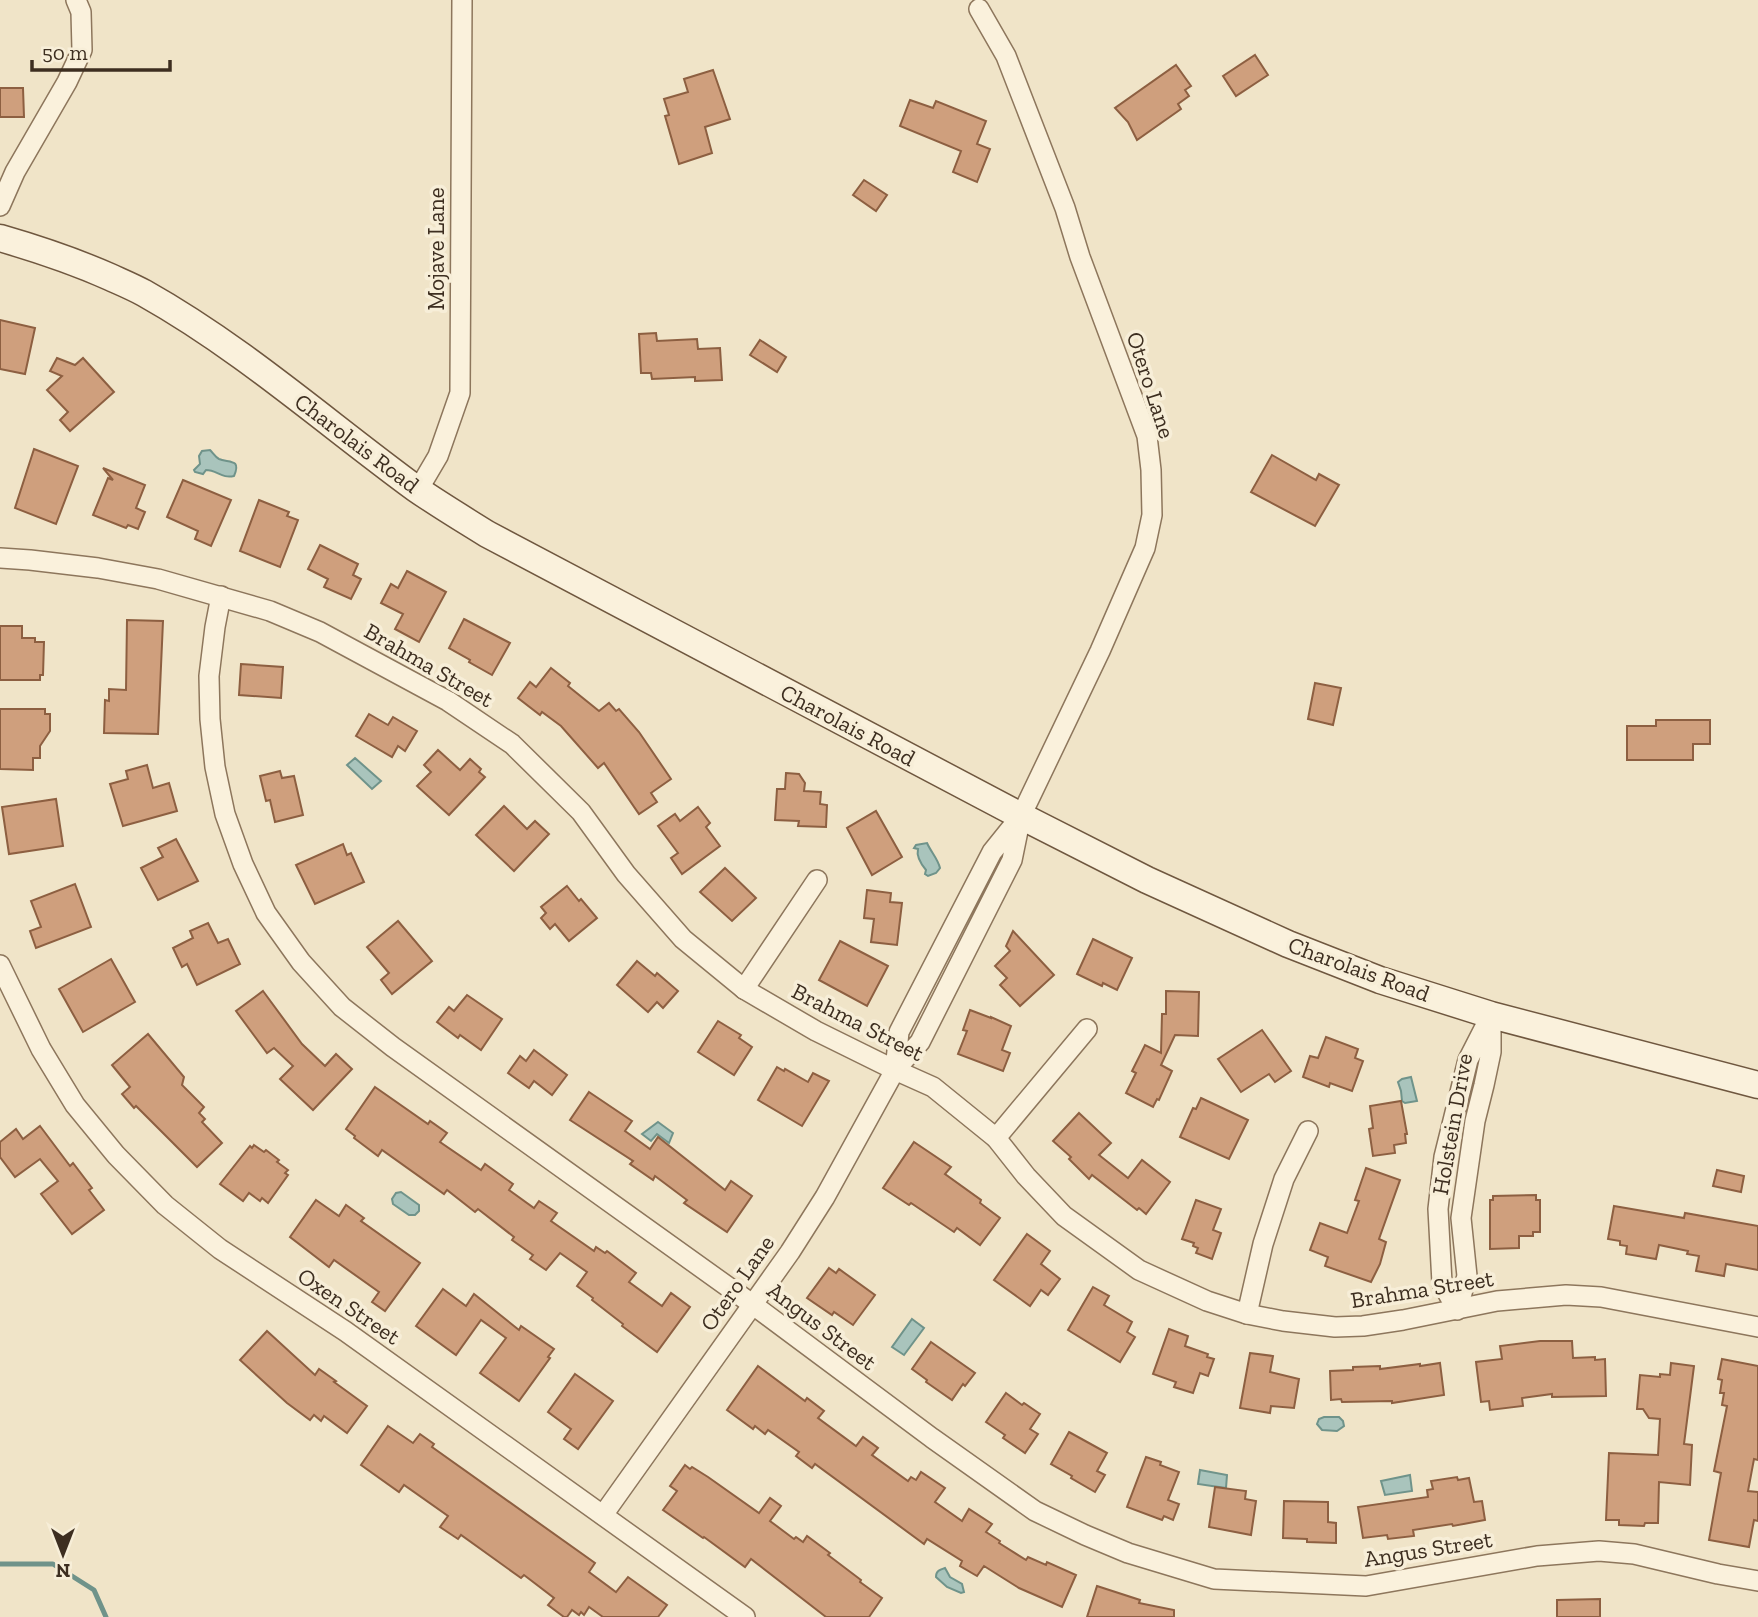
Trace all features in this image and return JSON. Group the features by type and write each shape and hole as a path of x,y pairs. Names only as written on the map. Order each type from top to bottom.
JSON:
{"street":[{"path":"0,206 15,172 67,82 82,50 81,12 76,0"},
{"name":"Mojave Lane","path":"418,490 438,457 460,393 462,0"},
{"name":"Otero Lane","path":"603,1515 790,1252 825,1197 895,1070 920,1042 1012,860 1021,817 1100,651 1145,548 1152,515 1147,436 1080,257 1065,208 1006,56 979,9"},
{"name":"Charolais Road","path":"0,238 82,265 142,291 258,366 418,490 487,534 1021,817 1147,880 1288,944 1380,980 1491,1015 1758,1085"},
{"name":"Brahma Street","path":"0,558 98,568 158,579 270,611 320,632 448,701 512,744 581,812 626,874 683,939 744,989 817,1031 933,1087 996,1138 1063,1216 1139,1270 1207,1301 1247,1314 1335,1327 1404,1320 1497,1301 1566,1296 1601,1297 1758,1327"},
{"name":"Angus Street","path":"221,596 209,676 215,767 225,814 243,864 266,913 301,962 342,1007 393,1047 1035,1511 1128,1553 1214,1579 1366,1586 1537,1556 1599,1551 1634,1554 1758,1581"},
{"path":"744,989 817,880"},
{"name":"Oxen Street","path":"0,965 41,1049 75,1105 116,1155 165,1205 220,1249 345,1331 745,1617"},
{"name":"Holstein Drive","path":"1457,1310 1442,1283 1438,1209 1444,1157 1468,1060 1491,1015"},
{"path":"996,1138 1087,1029"},
{"path":"1247,1314 1263,1244 1284,1179 1308,1131"}],"water":[{"path":"210,450 219,459 235,464 234,476 210,470 203,474 195,472 200,464 199,456 202,451"},
{"path":"355,758 381,781 372,789 347,765"},
{"path":"927,843 940,868 928,876 918,858 918,849 914,848"},
{"path":"1411,1077 1417,1101 1405,1103 1402,1101 1398,1082"},
{"path":"658,1122 673,1133 669,1143 657,1134 651,1141 642,1134"},
{"path":"401,1192 419,1205 419,1211 415,1215 409,1215 393,1204 392,1199 396,1193"},
{"path":"912,1319 924,1328 904,1355 892,1347"},
{"path":"1339,1417 1344,1426 1337,1431 1322,1430 1317,1424 1319,1419"},
{"path":"1200,1470 1227,1475 1226,1488 1198,1484"},
{"path":"1410,1475 1412,1491 1385,1495 1381,1481"},
{"path":"945,1568 950,1577 962,1584 964,1592 947,1587 936,1577 938,1571"}],"building":[{"path":"1255,55 1268,75 1236,96 1223,76"},
{"path":"1176,65 1191,86 1185,90 1189,96 1178,104 1181,109 1137,140 1128,122 1115,108"},
{"path":"713,70 730,119 705,127 712,153 679,164 665,116 669,115 664,99 688,92 684,79"},
{"path":"0,88 23,88 24,117 0,117"},
{"path":"910,100 933,108 936,101 986,121 977,144 990,149 977,182 953,172 961,151 900,126"},
{"path":"864,180 887,195 876,211 853,195"},
{"path":"0,320 35,328 25,374 0,369"},
{"path":"656,333 657,341 697,339 698,349 720,348 722,380 695,381 695,377 652,379 651,373 641,373 639,334"},
{"path":"760,340 786,357 777,372 750,355"},
{"path":"57,358 75,365 83,358 114,392 70,431 60,420 68,412 47,390 62,376 50,371"},
{"path":"34,449 78,466 56,524 15,508"},
{"path":"1272,455 1316,480 1319,474 1339,485 1315,526 1251,492"},
{"path":"103,468 145,485 136,508 145,512 138,529 128,525 126,528 93,515 108,478 113,480"},
{"path":"183,480 231,500 211,546 195,539 198,531 167,517"},
{"path":"259,500 289,512 287,516 298,520 280,567 240,551"},
{"path":"320,545 358,564 353,575 361,579 351,599 324,587 328,579 308,569"},
{"path":"407,571 446,592 419,642 395,629 403,614 381,603 391,584 398,588"},
{"path":"464,619 510,643 492,675 449,648"},
{"path":"127,620 163,621 158,734 104,733 105,700 109,701 109,689 126,690"},
{"path":"0,626 22,626 22,638 35,638 35,642 44,642 43,675 40,675 40,680 0,680"},
{"path":"241,664 283,667 281,698 239,695"},
{"path":"551,668 599,711 609,703 616,711 619,709 639,732 671,779 651,793 657,802 639,814 604,763 598,768 561,726 542,712 540,715 518,698 530,682 536,687"},
{"path":"1315,683 1341,688 1333,725 1308,719"},
{"path":"0,709 45,709 45,714 50,714 50,731 40,746 40,758 33,758 33,770 0,769"},
{"path":"369,714 388,725 393,717 417,731 405,751 398,746 392,757 356,736"},
{"path":"1656,720 1710,720 1710,744 1693,744 1693,760 1627,760 1627,726 1656,726"},
{"path":"438,750 460,770 470,759 485,777 449,815 417,786 431,772 424,765"},
{"path":"147,765 153,788 169,783 177,811 123,826 110,784 128,779 126,771"},
{"path":"280,771 282,778 294,776 303,815 275,822 260,776"},
{"path":"786,773 799,774 805,783 804,791 821,792 820,804 827,805 826,827 798,826 799,821 775,820 777,789 785,789"},
{"path":"56,799 63,846 9,854 2,807"},
{"path":"504,806 527,829 535,821 549,834 514,871 476,835"},
{"path":"698,807 710,823 706,827 720,846 682,874 671,858 678,853 658,826 675,814 680,821"},
{"path":"876,811 902,857 872,875 847,828"},
{"path":"176,839 198,881 158,900 141,868 163,857 158,848"},
{"path":"343,844 347,855 351,853 364,882 315,904 296,865"},
{"path":"725,868 756,898 732,921 700,892"},
{"path":"75,884 91,927 36,948 30,931 41,927 31,901"},
{"path":"567,886 597,918 569,941 555,924 550,929 541,918 546,913 541,907"},
{"path":"867,890 891,893 890,902 902,903 897,945 871,942 874,919 864,918"},
{"path":"398,921 432,961 392,994 381,980 389,973 367,947"},
{"path":"208,923 218,943 228,939 240,964 197,985 187,964 182,967 173,948 193,938 190,931"},
{"path":"1013,931 1054,975 1020,1006 1000,985 1007,978 995,966 1010,951 1006,946"},
{"path":"1093,939 1132,958 1117,990 1077,974"},
{"path":"840,941 888,966 867,1006 819,980"},
{"path":"111,959 135,1002 83,1032 59,989"},
{"path":"637,961 655,976 657,973 678,991 663,1008 657,1002 648,1012 617,985"},
{"path":"263,991 302,1044 325,1066 336,1054 352,1069 313,1110 280,1079 293,1066 274,1048 267,1053 236,1011"},
{"path":"1166,991 1199,992 1198,1036 1175,1035 1161,1065 1172,1071 1153,1107 1126,1093 1136,1073 1132,1071 1145,1045 1161,1053 1162,1014 1166,1014"},
{"path":"467,995 502,1019 481,1050 460,1035 458,1038 437,1022 449,1007 454,1011"},
{"path":"970,1010 1011,1026 1002,1050 1010,1053 1003,1071 958,1054 967,1031 963,1030"},
{"path":"718,1021 741,1035 739,1038 752,1047 734,1075 698,1052"},
{"path":"1262,1030 1291,1071 1275,1082 1269,1074 1241,1092 1218,1059"},
{"path":"148,1034 184,1077 182,1085 204,1107 199,1113 205,1119 202,1122 222,1143 197,1167 122,1094 130,1087 112,1065"},
{"path":"1326,1037 1358,1049 1355,1058 1363,1061 1352,1091 1330,1083 1329,1087 1303,1077 1310,1056 1318,1058"},
{"path":"534,1050 567,1075 552,1095 534,1081 529,1088 508,1073 520,1056 526,1061"},
{"path":"777,1067 808,1082 813,1073 829,1081 802,1126 758,1100"},
{"path":"375,1087 428,1124 430,1121 447,1133 440,1142 481,1170 485,1164 513,1184 509,1190 534,1208 539,1201 557,1213 551,1221 594,1251 596,1247 605,1253 607,1251 636,1273 629,1282 662,1306 671,1293 690,1307 657,1352 622,1326 623,1324 577,1286 587,1272 560,1253 546,1270 530,1259 533,1255 512,1240 514,1237 478,1209 475,1212 447,1190 444,1194 382,1150 378,1156 354,1138 346,1129"},
{"path":"589,1092 632,1121 625,1131 650,1149 658,1137 725,1190 731,1181 752,1196 727,1232 684,1203 687,1200 655,1176 653,1180 630,1164 633,1161 570,1120"},
{"path":"1201,1098 1248,1120 1229,1159 1180,1137 1193,1108 1196,1109"},
{"path":"1401,1101 1406,1143 1394,1145 1395,1153 1373,1156 1369,1129 1373,1128 1370,1106"},
{"path":"1079,1113 1111,1143 1099,1155 1128,1178 1142,1160 1170,1182 1146,1214 1092,1175 1089,1179 1053,1141"},
{"path":"40,1126 70,1166 73,1163 104,1210 72,1234 41,1194 58,1181 40,1159 15,1177 0,1157 0,1142 16,1129 23,1139"},
{"path":"914,1142 951,1167 945,1174 981,1200 980,1203 1000,1218 980,1245 957,1228 954,1232 883,1188"},
{"path":"254,1145 264,1152 266,1150 288,1170 285,1173 288,1175 268,1203 249,1193 243,1201 220,1184 250,1146 252,1148"},
{"path":"1366,1168 1400,1180 1379,1239 1386,1242 1380,1264 1371,1282 1325,1266 1328,1257 1310,1250 1320,1223 1347,1233 1359,1201 1355,1200"},
{"path":"1717,1170 1744,1176 1741,1192 1713,1186"},
{"path":"1536,1195 1536,1200 1540,1200 1540,1232 1533,1232 1533,1236 1519,1236 1519,1248 1490,1249 1490,1200 1493,1200 1493,1196"},
{"path":"316,1200 339,1216 346,1205 364,1218 361,1221 420,1263 385,1311 372,1302 379,1292 334,1260 329,1267 290,1237"},
{"path":"1196,1200 1221,1209 1213,1230 1221,1233 1212,1259 1196,1253 1198,1248 1193,1246 1194,1243 1182,1239"},
{"path":"1614,1206 1684,1218 1685,1213 1758,1226 1758,1270 1726,1264 1724,1276 1696,1271 1699,1256 1659,1245 1656,1259 1626,1254 1627,1246 1620,1245 1620,1241 1608,1239"},
{"path":"1027,1234 1050,1251 1041,1264 1060,1279 1048,1295 1041,1290 1030,1306 994,1280"},
{"path":"829,1268 836,1273 839,1269 875,1295 853,1325 807,1298"},
{"path":"1093,1287 1109,1296 1104,1305 1132,1322 1127,1332 1135,1337 1120,1362 1068,1330"},
{"path":"443,1289 466,1306 474,1294 519,1330 521,1326 554,1349 519,1401 480,1373 506,1338 481,1320 456,1355 416,1326"},
{"path":"1169,1329 1188,1336 1185,1346 1208,1354 1207,1357 1214,1359 1208,1376 1200,1373 1193,1393 1174,1387 1176,1382 1153,1374"},
{"path":"267,1331 315,1375 319,1369 367,1406 347,1433 324,1416 321,1421 314,1415 310,1420 240,1360"},
{"path":"1540,1341 1572,1341 1573,1358 1605,1359 1606,1396 1552,1397 1552,1394 1522,1398 1523,1406 1490,1410 1489,1401 1481,1402 1476,1362 1502,1359 1500,1346"},
{"path":"931,1342 975,1373 952,1400 912,1369"},
{"path":"1250,1353 1273,1356 1270,1372 1299,1379 1294,1408 1271,1406 1270,1413 1240,1408"},
{"path":"1722,1359 1758,1366 1758,1460 1754,1459 1748,1491 1758,1492 1758,1521 1754,1520 1749,1547 1709,1540 1721,1473 1714,1471 1727,1406 1722,1405 1722,1380 1718,1379"},
{"path":"1440,1363 1444,1395 1392,1403 1331,1400 1330,1371 1353,1370 1353,1367 1380,1366 1380,1369"},
{"path":"1671,1363 1694,1366 1684,1444 1692,1445 1690,1485 1659,1482 1658,1523 1645,1523 1644,1526 1619,1525 1619,1520 1606,1520 1609,1453 1658,1455 1660,1419 1649,1418 1643,1409 1637,1409 1640,1375 1670,1375"},
{"path":"758,1366 805,1401 807,1398 824,1411 818,1418 856,1446 863,1437 878,1448 872,1455 908,1481 911,1477 916,1480 921,1472 945,1488 935,1502 962,1521 969,1509 992,1524 986,1532 1026,1560 1028,1557 1046,1565 1047,1562 1076,1575 1062,1607 1019,1588 984,1566 977,1576 960,1566 962,1561 927,1539 924,1544 815,1464 812,1468 796,1456 799,1452 768,1430 765,1434 755,1426 753,1429 727,1410"},
{"path":"575,1374 613,1401 578,1449 564,1439 571,1429 548,1412"},
{"path":"1006,1393 1040,1414 1030,1429 1038,1434 1025,1453 986,1422"},
{"path":"388,1426 413,1443 420,1434 434,1444 432,1447 595,1563 589,1572 616,1592 628,1577 667,1605 658,1617 603,1617 589,1607 584,1615 572,1610 564,1617 548,1605 554,1598 524,1575 521,1578 461,1535 458,1539 440,1527 448,1516 404,1485 399,1492 361,1465"},
{"path":"1069,1432 1107,1453 1097,1471 1105,1475 1095,1492 1051,1464"},
{"path":"1146,1457 1179,1472 1168,1500 1179,1504 1173,1520 1164,1516 1162,1520 1127,1507"},
{"path":"685,1465 708,1477 759,1513 770,1498 781,1506 770,1521 794,1539 796,1537 803,1542 807,1536 882,1598 869,1617 826,1617 751,1559 745,1567 663,1510 677,1491 670,1486"},
{"path":"1457,1477 1458,1480 1469,1478 1474,1502 1482,1501 1485,1520 1413,1530 1414,1536 1363,1538 1358,1507 1428,1497 1427,1490 1433,1489 1431,1481"},
{"path":"1215,1487 1246,1491 1245,1499 1256,1501 1251,1535 1209,1527"},
{"path":"1284,1501 1328,1502 1328,1522 1336,1523 1336,1543 1283,1538"},
{"path":"1097,1586 1140,1600 1139,1603 1174,1610 1174,1617 1087,1617"},
{"path":"1600,1599 1600,1617 1557,1617 1557,1600"}],"waterway":[{"path":"0,1564 53,1564 94,1590 106,1617"}]}
